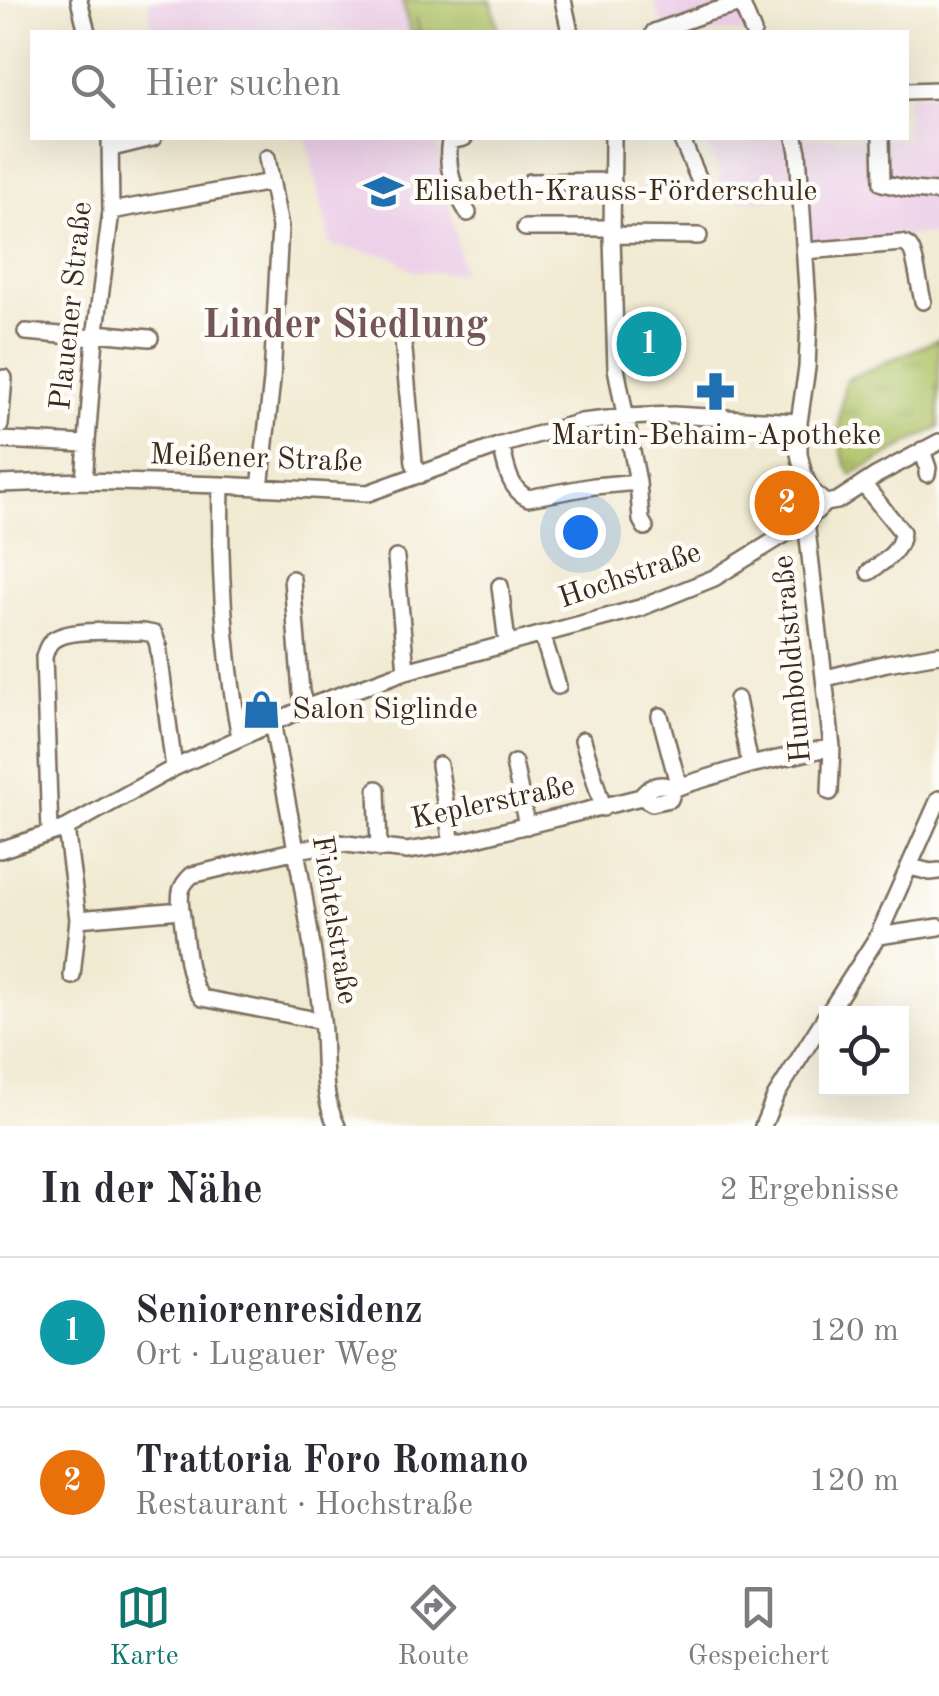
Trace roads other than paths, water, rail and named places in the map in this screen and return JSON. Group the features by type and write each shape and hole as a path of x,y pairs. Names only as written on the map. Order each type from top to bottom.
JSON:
{"street":[{"path":"78,0 86,30"},
{"path":"563,0 570,30"},
{"path":"660,30 741,2 752,30"},
{"path":"909,91 939,90"},
{"path":"111,143 136,140"},
{"path":"455,140 450,141 448,152 454,189 468,213"},
{"path":"613,140 616,368 638,482 641,520 646,527"},
{"path":"682,140 701,184"},
{"path":"795,140 808,336 799,454 804,476 825,503"},
{"path":"880,140 882,183 936,192"},
{"name":"Plauener Straße","path":"84,481 111,211 111,143"},
{"path":"260,488 272,380 280,226 267,158"},
{"path":"530,182 613,181"},
{"path":"111,211 271,182"},
{"path":"525,228 699,236"},
{"path":"805,250 902,243 910,246 924,300"},
{"path":"406,326 403,339 410,428 414,463 420,475"},
{"path":"26,332 150,338"},
{"path":"0,425 4,378"},
{"name":"Meißener Straße","path":"0,484 221,484 368,493 556,428 625,417 704,416 799,422"},
{"path":"0,440 86,444"},
{"name":"Hochstraße","path":"0,850 58,830 174,768 305,708 406,672 640,608 714,578 806,522 825,503 837,500 939,442"},
{"path":"501,445 511,481 528,498 638,482"},
{"path":"922,450 928,474"},
{"path":"221,484 221,576 240,737"},
{"path":"863,484 903,535 898,548 870,572"},
{"name":"Humboldtstraße","path":"806,522 826,678 832,747 830,792"},
{"path":"396,558 406,672"},
{"path":"292,579 305,708"},
{"path":"500,586 507,644"},
{"path":"72,976 78,920 58,830 44,657 49,644 70,633 154,634 174,768"},
{"name":"Hochstraße","path":"542,634 558,686"},
{"path":"826,678 939,654"},
{"path":"737,699 750,764"},
{"path":"660,716 676,788"},
{"name":"Fichtelstraße","path":"272,722 297,850 322,1021 327,1100 336,1126"},
{"path":"582,740 602,808"},
{"name":"Keplerstraße","path":"181,910 183,884 192,875 338,843 379,850 452,844 640,797 652,803 670,798 676,788 750,764 832,747"},
{"path":"514,763 527,826"},
{"path":"439,765 452,844"},
{"path":"377,789 379,850"},
{"path":"833,1006 878,936 939,799"},
{"path":"911,867 939,871"},
{"path":"78,920 181,910 192,978 202,998 322,1021"},
{"path":"878,936 939,928"},
{"path":"762,1126 775,1097 819,1028"}],"place":[{"name":"Elisabeth-Krauss-Förderschule","path":"383,192"},
{"name":"Seniorenresidenz","path":"649,344"},
{"name":"Martin-Behaim-Apotheke","path":"716,392"},
{"name":"Trattoria Foro Romano","path":"787,503"},
{"name":"Salon Siglinde","path":"262,710"}],"district":[{"name":"Linder Siedlung","path":"345,327"}]}
